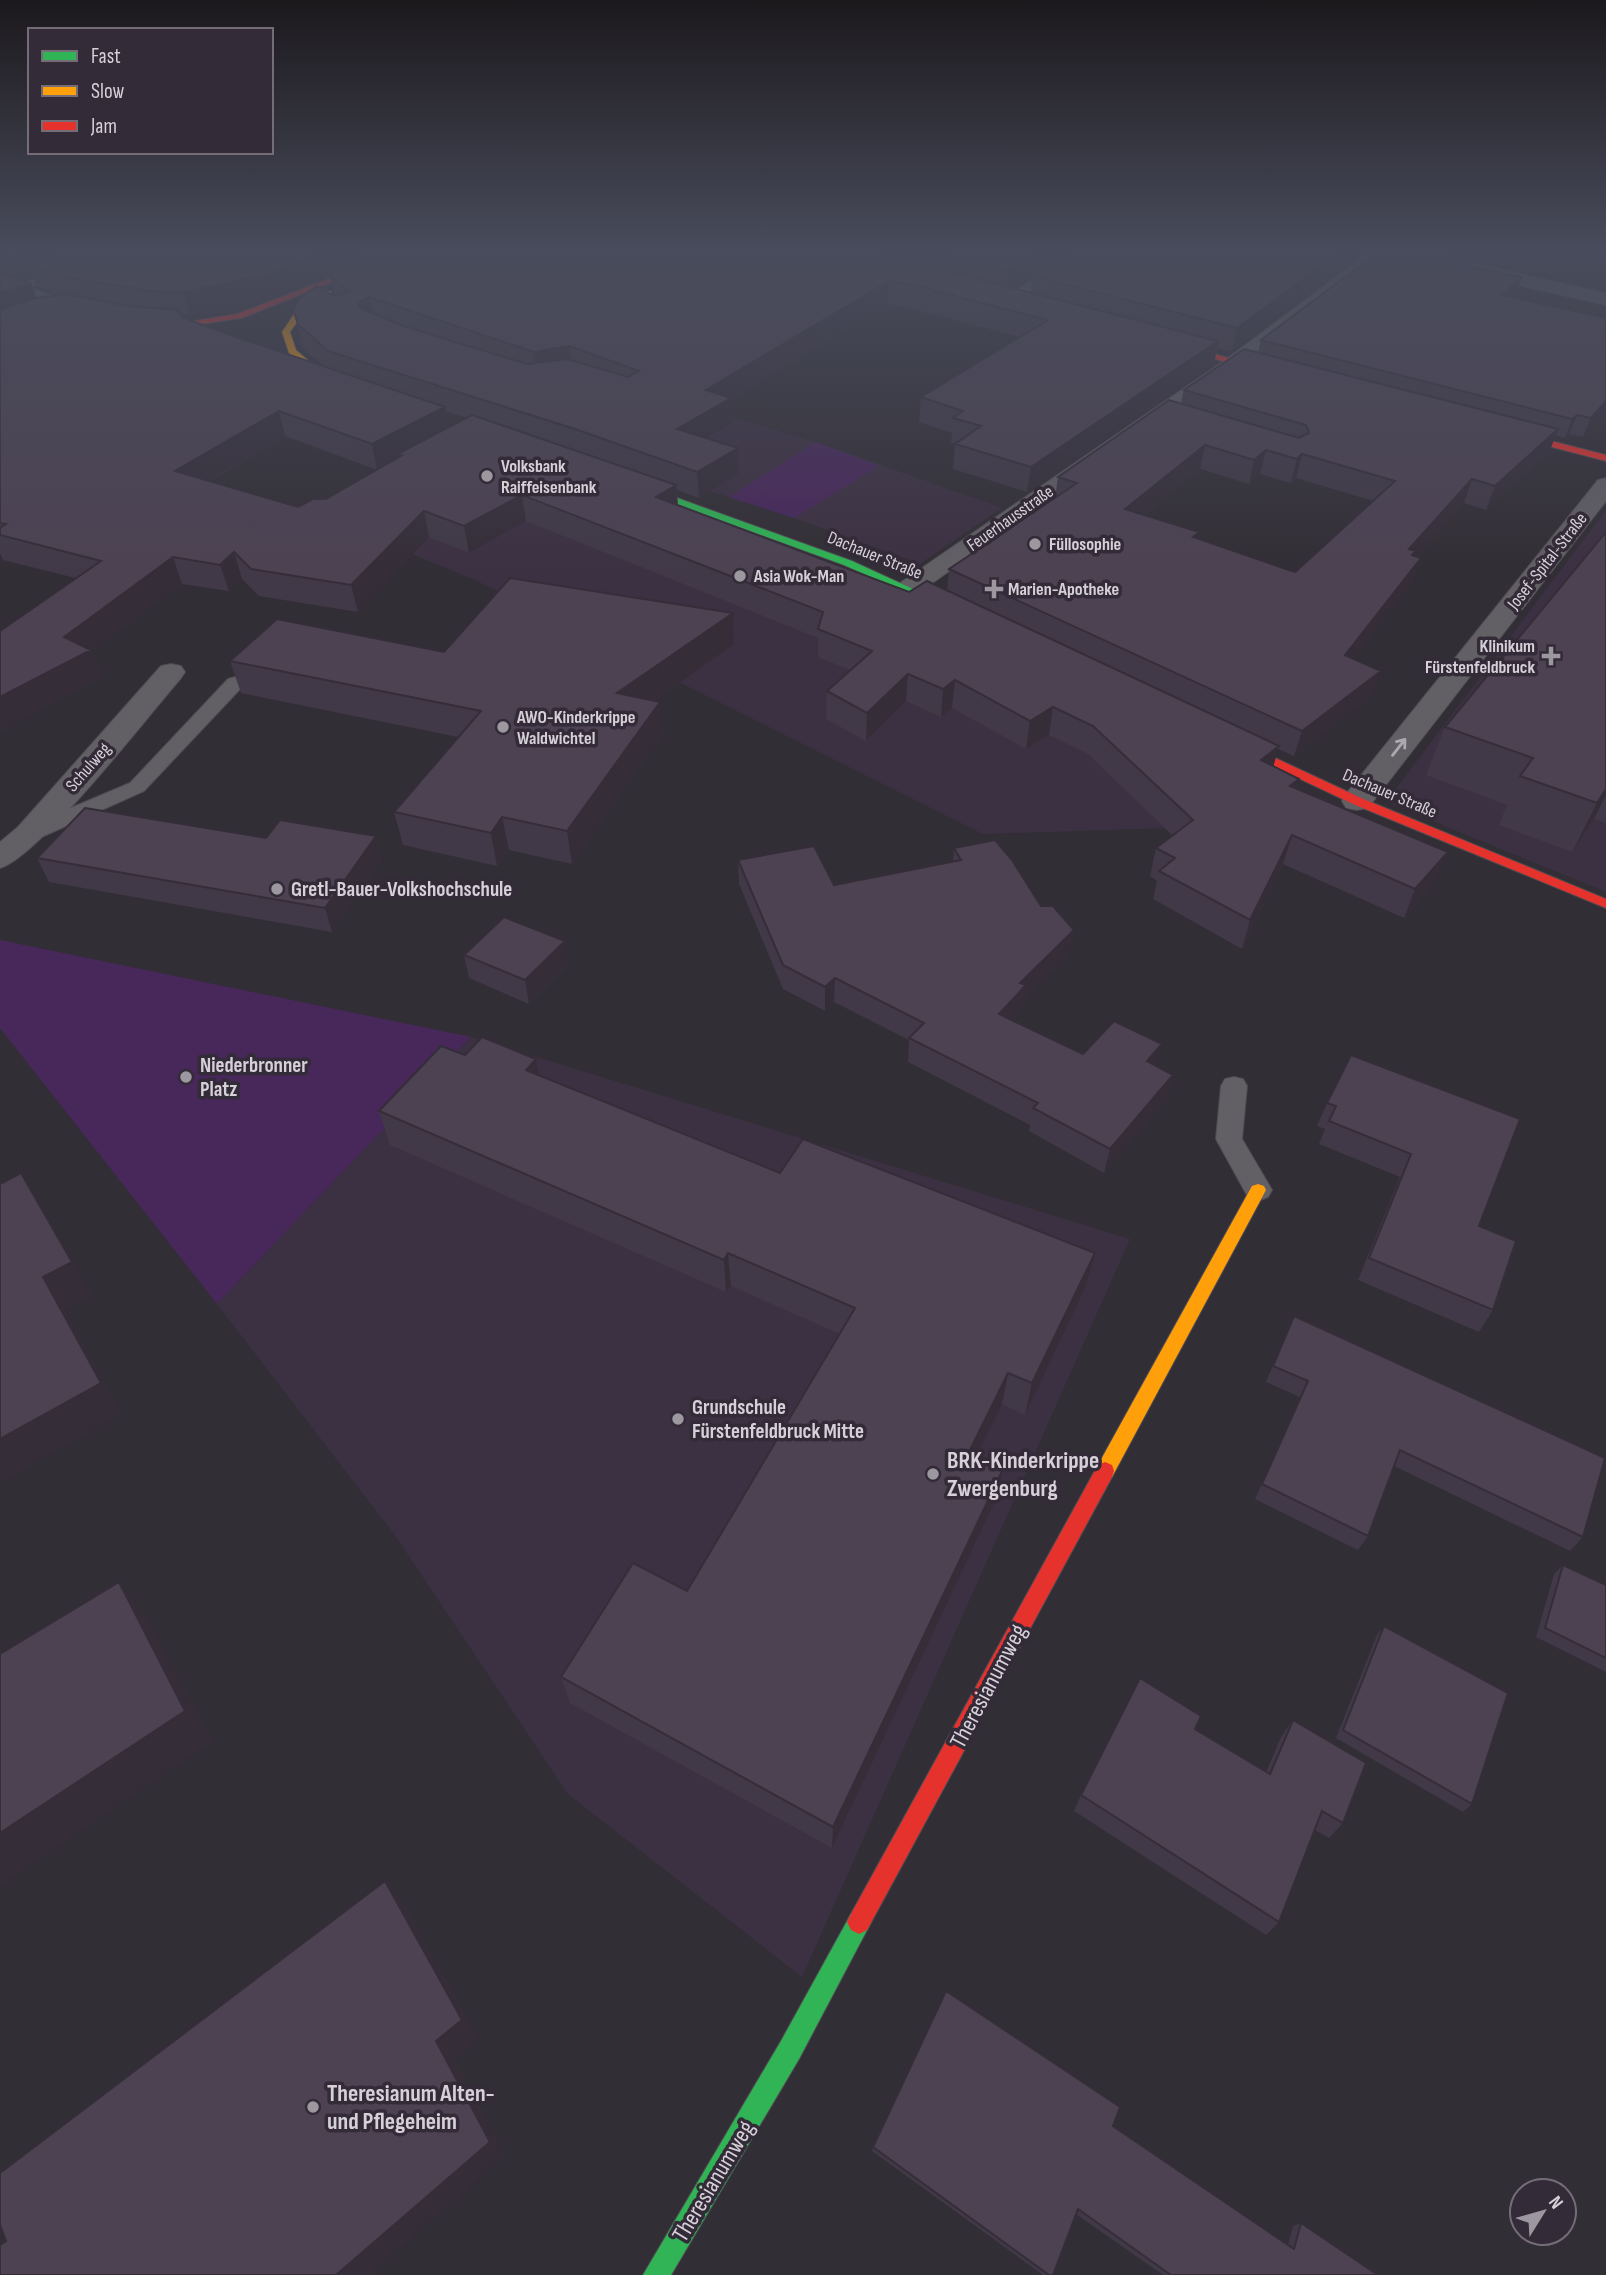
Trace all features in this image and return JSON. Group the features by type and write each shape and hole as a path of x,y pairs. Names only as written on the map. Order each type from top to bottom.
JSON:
{"street":[{"path":"298,356 329,383"},
{"path":"1213,356 1297,378"},
{"name":"Feuerhausstraße","path":"909,588 1242,356"},
{"path":"279,365 350,391"},
{"path":"1485,427 1606,458"},
{"name":"Dachauer Straße","path":"619,480 909,588 971,617"},
{"name":"Josef-Spital-Straße","path":"1357,801 1606,485"},
{"name":"Schulweg","path":"0,858 29,834 171,672"},
{"name":"Dachauer Straße","path":"1215,734 1357,801 1606,904"},
{"name":"Theresianumweg","path":"656,2275 790,2050 1258,1190"}],"lane":[{"path":"1159,414 1184,421"},
{"path":"29,834 137,788 235,683"},
{"name":"Theresianumweg","path":"1234,1086 1229,1139 1258,1190"}],"shaded area":[{"path":"311,356 488,356 627,386 816,442 1002,508 920,564 794,518 339,373"},
{"path":"816,442 879,466 794,518 729,497"},
{"path":"466,447 1260,825 983,834 475,580 343,526"},
{"name":"Klinikum Fürstenfeldbruck","path":"1606,510 1606,892 1386,802"},
{"path":"0,940 471,1037 217,1304 0,1028"},
{"name":"Grundschule Fürstenfeldbruck Mitte","path":"471,1037 1130,1239 802,1977 568,1794 394,1534 217,1304"}],"building":[{"path":"0,356 293,356 445,407 372,444 279,411 175,471 298,507 313,499 326,499 402,455 398,454 401,452 472,415 676,485 656,497 909,592 927,581 1279,746 1261,760 1299,779 1290,786 1448,852 1415,889 1292,835 1250,920 1159,871 1175,858 1156,848 1193,820 1093,726 1053,707 1030,721 955,680 943,689 908,674 867,713 827,691 872,651 818,629 823,612 522,495 464,526 424,511 351,585 251,569 234,552 220,565 173,557 64,637 91,650 0,697 0,631 101,561 0,535 0,528 6,524 0,523"},
{"path":"344,356 501,356 527,364 567,359 628,377 639,371 597,356 763,356 706,390 731,398 677,429 738,448 697,472 575,429"},
{"path":"988,356 1195,356 1031,467 955,444 981,426 953,418 963,411 921,397"},
{"path":"1234,356 1272,356 1558,429 1495,486 1472,479 1409,549 1416,551 1412,555 1421,558 1345,655 1381,671 1302,731 949,569 1077,483 1058,477 1169,400 1299,438 1309,433 1306,425 1184,390","holes":["1205,445 1254,460 1266,450 1297,459 1302,454 1395,481 1295,572 1193,537 1199,532 1125,509"]},
{"path":"1325,356 1606,356 1606,401 1591,418 1577,415 1572,419"},
{"path":"1606,532 1606,789 1597,803 1520,776 1533,758 1445,727"},
{"path":"510,578 733,613 617,693 660,702 567,831 502,817 491,833 394,812 481,711 230,661 277,619 444,652"},
{"path":"85,808 266,838 280,820 376,836 325,908 37,858"},
{"path":"995,840 1012,860 1041,906 1053,906 1074,930 1020,983 1026,985 999,1014 1083,1054 1114,1021 1162,1044 1147,1061 1173,1075 1110,1149 1033,1108 1038,1103 909,1038 924,1023 835,978 825,987 783,965 738,860 814,846 834,885 961,860 954,848"},
{"path":"504,917 565,941 525,980 464,955"},
{"path":"482,1037 536,1059 526,1070 780,1173 803,1139 1095,1253 1032,1383 1008,1373 968,1454 1003,1469 833,1827 561,1677 633,1563 687,1591 855,1308 728,1253 724,1260 379,1111 441,1046 465,1055"},
{"path":"1351,1055 1520,1119 1479,1226 1516,1241 1493,1310 1369,1258 1411,1154 1329,1121 1336,1106 1327,1103"},
{"path":"21,1173 72,1262 43,1277 101,1383 0,1439 0,1184"},
{"path":"1294,1316 1605,1458 1583,1537 1400,1450 1368,1536 1262,1484 1308,1381 1273,1366"},
{"path":"1563,1565 1606,1585 1606,1658 1545,1628"},
{"path":"119,1582 185,1711 0,1833 0,1654"},
{"path":"1384,1626 1508,1693 1472,1804 1343,1730"},
{"path":"1140,1678 1201,1716 1195,1729 1270,1774 1293,1720 1366,1763 1343,1823 1322,1811 1279,1922 1081,1795"},
{"name":"Theresianum Alten- und Pflegeheim","path":"385,1881 462,2020 436,2041 490,2142 336,2275 0,2275 0,2245 6,2241 0,2225 0,2173"},
{"path":"946,1991 1120,2107 1113,2126 1294,2249 1301,2223 1378,2275 1171,2275 1078,2209 1053,2275 1049,2275 873,2147"}],"traffic: fast":[{"path":"630,484 848,563 958,612"},
{"path":"656,2275 790,2050 859,1922"}],"traffic: slow":[{"path":"298,356 329,383"},
{"path":"1105,1471 1258,1190"}],"traffic: jam":[{"path":"1215,356 1277,373"},
{"path":"1501,431 1606,458"},
{"path":"1228,740 1357,801 1606,904"},
{"path":"859,1922 1105,1471"}],"place":[{"name":"Volksbank Raiffeisenbank","path":"487,476"},
{"name":"Füllosophie","path":"1035,544"},
{"name":"Asia Wok-Man","path":"740,576"},
{"name":"Marien-Apotheke","path":"994,589"},
{"name":"Klinikum Fürstenfeldbruck","path":"1551,656"},
{"name":"AWO-Kinderkrippe Waldwichtel","path":"503,727"},
{"name":"Gretl-Bauer-Volkshochschule","path":"277,889"},
{"name":"Niederbronner Platz","path":"186,1077"},
{"name":"Grundschule Fürstenfeldbruck Mitte","path":"678,1419"},
{"name":"BRK-Kinderkrippe Zwergenburg","path":"933,1474"},
{"name":"Theresianum Alten- und Pflegeheim","path":"313,2107"}]}
